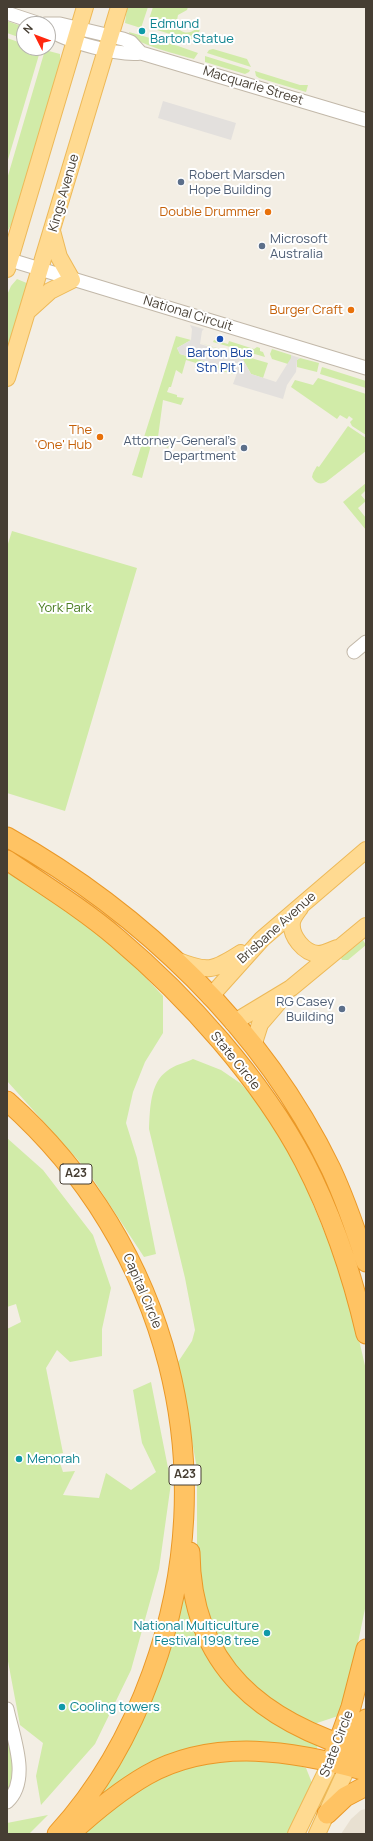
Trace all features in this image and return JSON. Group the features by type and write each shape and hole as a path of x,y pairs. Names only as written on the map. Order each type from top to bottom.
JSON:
{"highway":[{"name":"State Circle","path":"7,837 52,863 98,894 141,929 210,997 253,1046 292,1102 321,1150 345,1204 366,1262"},
{"name":"State Circle","path":"7,860 116,937 165,982 214,1034 260,1093 291,1138 319,1192 340,1244 366,1334"},
{"name":"Brisbane Avenue","path":"195,1013 210,997"},
{"path":"214,1034 233,1023"},
{"name":"Capital Circle","path":"7,1101 46,1139 68,1164 106,1216 130,1259 150,1304 161,1334 176,1398 184,1462 185,1521"},
{"path":"57,1834 102,1774 134,1716 147,1686 162,1643 174,1599 185,1521"},
{"name":"A23","path":"185,1521 189,1544 193,1588 198,1612 208,1638 225,1667 247,1692 276,1715 351,1757"},
{"name":"State Circle","path":"351,1757 351,1708 366,1649"},
{"name":"State Circle","path":"351,1757 366,1719"},
{"path":"70,1834 106,1803 129,1786 157,1770 187,1759 219,1752 256,1751 351,1757"},
{"path":"327,1814 344,1797 366,1786"}],"main road":[{"path":"8,263 85,7"},
{"name":"Kings Avenue","path":"7,378 41,270 119,7"},
{"path":"7,236 21,222"},
{"path":"28,311 50,291 72,280 58,254 52,231"},
{"name":"Brisbane Avenue","path":"210,997 262,939 366,850"},
{"path":"301,906 294,916 292,926 295,936 304,947 312,952 321,954 344,944"},
{"path":"233,1023 291,988 366,926"},
{"path":"174,960 196,968 214,968 262,939"},
{"path":"253,1046 262,1021 291,988"},
{"name":"State Circle","path":"317,1834 351,1757"},
{"name":"State Circle","path":"296,1834 351,1757"}],"street":[{"path":"56,24 60,24 76,35"},
{"path":"56,35 59,37 76,35"},
{"name":"Macquarie Street","path":"76,35 108,43 131,42 141,52 366,120"},
{"name":"National Circuit","path":"8,263 41,270 366,368"},
{"path":"354,652 366,642"},
{"path":"7,1709 20,1775 17,1790 7,1802"}],"shaded area":[{"path":"163,101 236,123 231,140 158,118"},
{"path":"190,325 204,329 202,331 200,344 241,356 251,374 276,382 291,358 291,355 300,358 297,360 296,372 287,385 283,399 233,384 237,373 234,372 234,370 180,354 177,348 191,340 192,329"},
{"path":"366,1809 366,1834 341,1834 351,1819 361,1810"}],"green space":[{"path":"127,7 148,7 141,28 125,23"},
{"path":"153,7 188,7 187,10 178,15 176,25 183,32 191,32 197,28 200,29 196,42 157,30 157,28 149,26 151,20 149,19"},
{"path":"7,21 16,24 16,36 7,33"},
{"path":"129,32 198,53 194,59 169,52 147,45 131,36"},
{"path":"7,38 16,41 16,56 39,56 7,163"},
{"path":"213,49 247,59 251,67 207,53 209,50"},
{"path":"56,53 60,54 60,64 14,220 7,232 7,179 43,56 56,56"},
{"path":"205,56 250,70 245,74 205,62"},
{"path":"255,71 300,85 308,85 306,92 259,78 256,76"},
{"path":"17,279 29,284 7,360 7,295 11,286"},
{"path":"176,336 191,340 177,348 180,354 234,370 233,374 186,360 182,374 176,370 171,387 169,387 167,392 177,395 177,397 184,398 181,405 163,400 158,437 171,441 168,448 162,445 162,447 151,445 142,478 132,475"},
{"path":"214,340 228,344 229,341 254,349 257,347 260,348 260,351 263,352 265,357 213,342"},
{"path":"200,343 268,363 263,378 251,374 241,356"},
{"path":"272,349 291,355 292,358 288,364 272,359 270,354"},
{"path":"300,358 319,363 317,372 297,367 297,360"},
{"path":"322,367 366,381 366,388 320,374"},
{"path":"318,378 366,394 366,435 352,426 350,422 353,419 349,416 347,419 340,415 337,419 291,387 295,380 313,385"},
{"path":"348,426 366,438 366,451 326,482 316,482 312,477 317,466 319,467"},
{"path":"366,483 366,490 361,495 366,501 358,508 366,518 366,530 343,502"},
{"name":"York Park","path":"12,531 137,568 65,811 7,793 7,547"},
{"path":"7,873 26,882 115,945 163,996 163,1033 145,1062 133,1092 126,1123 137,1158 156,1254 144,1257 87,1170 7,1081"},
{"path":"363,940 366,945 348,960 342,960 341,958"},
{"path":"193,1059 221,1070 240,1083 264,1110 300,1173 331,1248 352,1310 366,1370 366,1604 350,1681 338,1716 314,1724 278,1706 236,1669 210,1623 197,1565 197,1469 178,1362 192,1341 195,1330 185,1278 149,1129 152,1097 157,1082 161,1076 170,1069"},
{"path":"7,1138 43,1170 93,1235 111,1288 102,1329 102,1356 70,1362 57,1350 46,1368 63,1453 57,1454 63,1472 75,1471 63,1495 99,1498 106,1473 131,1490 156,1472 142,1443 133,1390 151,1382 171,1483 159,1569 131,1670 95,1744 41,1805 36,1776 43,1743 20,1725 7,1656 7,1329 21,1322 16,1304 7,1307"},
{"path":"183,1584 202,1640 319,1743 316,1750 242,1745 90,1803"},
{"path":"7,1709 20,1770 7,1802"},
{"path":"228,1758 282,1760 306,1768 312,1783 287,1834 79,1834 109,1807 166,1772"},
{"path":"48,1815 29,1834 7,1834 7,1823"}],"place":[{"name":"Edmund Barton Statue","path":"142,31"},
{"name":"Robert Marsden Hope Building","path":"181,182"},
{"name":"Double Drummer","path":"268,212"},
{"name":"Microsoft Australia","path":"262,246"},
{"name":"Burger Craft","path":"351,310"},
{"name":"Barton Bus Stn Plt 1","path":"220,339"},
{"name":"The 'One' Hub","path":"100,437"},
{"name":"Attorney-General’s Department","path":"244,448"},
{"name":"RG Casey Building","path":"342,1009"},
{"name":"Menorah","path":"19,1459"},
{"name":"National Multiculture Festival 1998 tree","path":"267,1633"},
{"name":"Cooling towers","path":"62,1707"}]}
